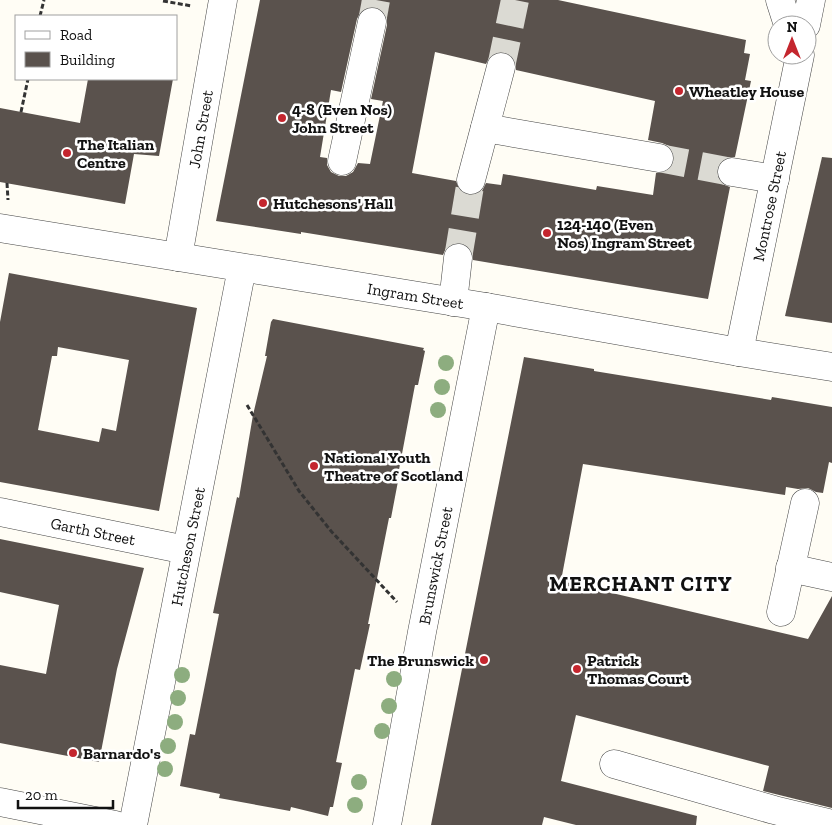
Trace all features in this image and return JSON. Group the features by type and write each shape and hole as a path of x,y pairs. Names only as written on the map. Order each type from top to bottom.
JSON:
{"street":[{"name":"John Street","path":"178,257 223,0"},
{"path":"780,0 785,15"},
{"path":"808,15 811,0"},
{"path":"342,161 372,22"},
{"name":"Montrose Street","path":"739,352 797,65"},
{"path":"471,180 501,67"},
{"path":"485,128 659,158"},
{"path":"732,172 775,179"},
{"name":"Ingram Street","path":"0,228 486,307 739,352 832,366"},
{"path":"452,302 458,258"},
{"name":"Hutcheson Street","path":"133,825 242,268"},
{"name":"Brunswick Street","path":"386,825 486,307"},
{"path":"781,612 805,503"},
{"name":"Garth Street","path":"0,512 186,550"},
{"path":"790,568 832,577"},
{"path":"614,764 774,810 832,824"},
{"path":"0,802 115,825"}],"path":[{"path":"40,15 44,0"},
{"path":"21,112 28,80"},
{"path":"222,369 253,415 299,491 331,531 396,600 422,632"}],"building":[{"path":"260,0 558,0 746,40 744,53 750,54 745,80 751,81 735,157 726,158 720,163 717,170 717,177 722,184 730,187 708,299 473,260 472,251 467,245 460,243 451,244 446,248 443,255 301,232 301,234 216,221","holes":["368,7 376,7 382,10 387,18 371,99 383,101 370,164 358,163 353,172 346,176 339,176 331,172 327,165 327,158 320,157 331,90 341,92 357,19 361,11","435,52 486,64 490,56 496,52 505,52 512,56 516,62 516,70 655,101 648,140 669,146 674,153 674,161 671,168 665,172 656,173 653,195 597,186 596,190 503,174 501,185 486,183 482,191 476,195 467,195 460,191 456,181 412,173"]},
{"name":"The Italian Centre","path":"88,80 173,80 159,156 134,154 125,204 0,182 0,108 80,123"},
{"path":"822,157 832,158 832,323 785,316"},
{"path":"9,273 197,308 159,511 0,482 0,322","holes":["58,347 129,360 116,431 102,428 99,442 38,430 52,356 57,356"]},
{"path":"273,319 424,348 423,350 425,351 418,385 415,385 391,518 389,518 360,670 355,669 336,762 342,763 333,807 330,807 328,816 291,807 290,811 219,798 220,794 180,786 190,734 195,735 219,614 213,613 237,497 239,498 253,415 267,356 265,356"},
{"path":"524,357 594,369 594,371 771,400 772,397 832,407 832,463 829,462 823,493 808,488 786,487 785,495 583,464 561,581 808,639 832,596 832,808 763,791 769,766 576,715 561,781 697,816 696,825 576,825 544,817 542,825 431,825"},
{"path":"0,539 144,568 117,669 99,762 0,743 0,665 46,674 59,605 0,592"}],"tunnel":[{"path":"372,22 376,0"},
{"path":"501,67 515,0"},
{"path":"659,158 732,172"},
{"path":"458,258 471,180"}],"place":[{"name":"Wheatley House","path":"679,91"},
{"name":"4-8 (Even Nos) John Street","path":"282,118"},
{"name":"The Italian Centre","path":"67,153"},
{"name":"Hutchesons' Hall","path":"263,203"},
{"name":"124-140 (Even Nos) Ingram Street","path":"547,233"},
{"name":"National Youth Theatre of Scotland","path":"314,466"},
{"name":"The Brunswick","path":"484,660"},
{"name":"Patrick Thomas Court","path":"577,669"},
{"name":"Barnardo's","path":"73,753"}],"district":[{"name":"MERCHANT CITY","path":"641,583"}]}
